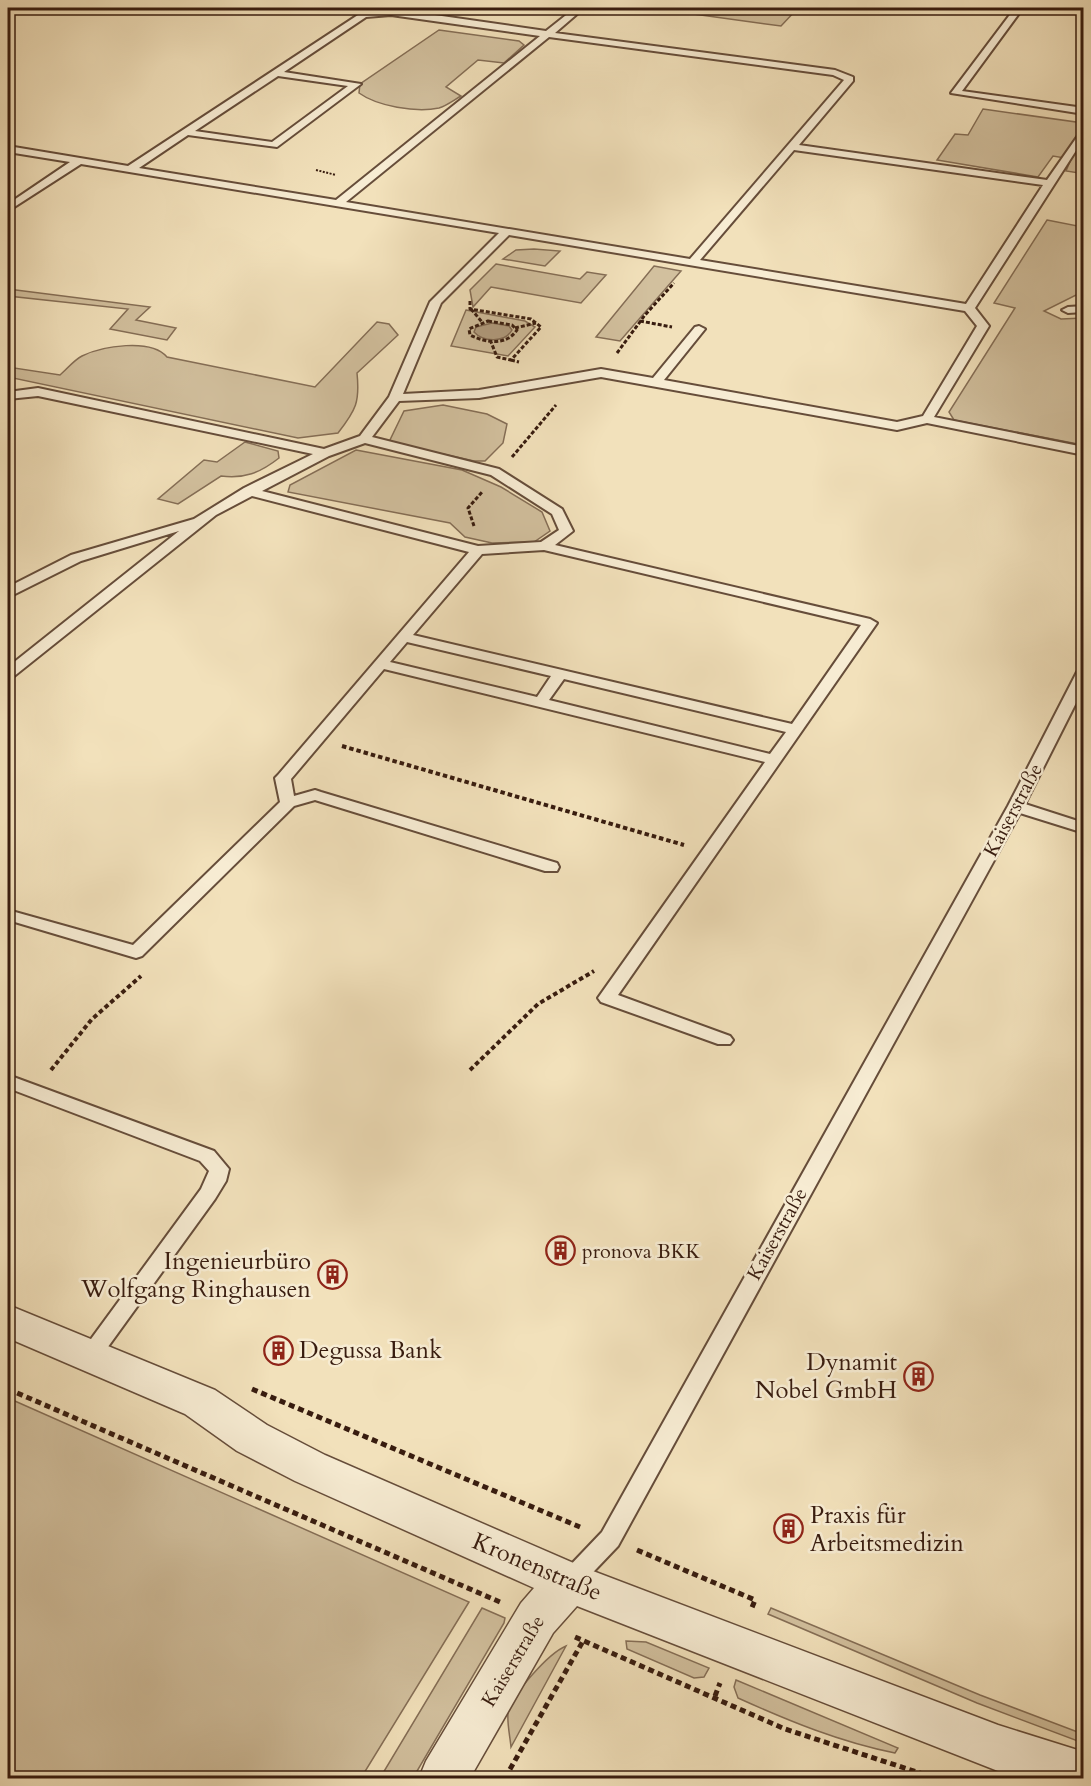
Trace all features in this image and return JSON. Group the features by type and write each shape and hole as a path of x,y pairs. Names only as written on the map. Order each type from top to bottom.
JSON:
{"street":[{"name":"Kronenstraße","path":"8,1321 200,1402 252,1438 310,1468 569,1582 998,1748 1083,1776"},
{"name":"Kaiserstraße","path":"443,1779 537,1618 569,1582"}],"lane":[{"path":"336,205 580,8"},
{"path":"1019,8 956,93 1083,111"},
{"path":"129,170 364,15 391,10 545,36 835,74 850,79 693,262"},
{"path":"185,132 274,145 356,84 275,73"},
{"path":"969,308 1083,130"},
{"path":"794,147 1048,183"},
{"path":"8,149 969,308 983,326 927,419"},
{"path":"8,208 79,161"},
{"path":"8,674 202,520 249,491 325,453 364,439 395,398 436,302 506,232"},
{"path":"1068,310 1083,309"},
{"path":"656,382 699,329"},
{"path":"395,398 479,394 601,373 897,426 927,419 1083,451"},
{"path":"8,394 38,392 325,453"},
{"path":"364,439 495,472 557,512 566,531 544,546"},
{"path":"249,491 478,550 544,546 870,623 608,998 724,1040"},
{"path":"8,592 76,558 202,520"},
{"path":"288,803 283,778 478,550"},
{"path":"405,637 794,729"},
{"path":"382,664 773,759"},
{"name":"Kaiserstraße","path":"569,1582 610,1539 1016,806 1083,672"},
{"path":"540,703 560,674"},
{"path":"8,915 136,952 288,803 315,795 551,867"},
{"path":"1016,806 1083,828"},
{"path":"8,1081 207,1156 219,1169 216,1181 208,1194 90,1356"}],"path":[{"path":"316,170 353,180 322,202"},
{"path":"613,358 645,315 693,262"},
{"path":"470,298 470,309 482,322"},
{"path":"470,309 531,319 542,327 511,360 497,357 491,342"},
{"path":"515,328 517,330 514,336 491,342 470,335 469,329 482,322 501,321 515,328 537,323"},
{"path":"341,746 693,848"},
{"path":"75,1036 117,992"},
{"path":"249,1388 755,1600 714,1696"},
{"path":"8,1389 537,1618 583,1641 714,1696 785,1729 935,1779"},
{"path":"505,1779 583,1641"}],"shaded area":[{"path":"650,8 798,8 781,26"},
{"path":"439,30 519,41 524,45 504,63 478,60 446,87 461,96 439,108 419,110 386,105 359,93 360,84"},
{"path":"983,109 1083,123 1083,166 1079,173 1066,171 1071,159 1053,156 1038,177 937,160 955,134 968,135"},
{"path":"1047,220 1083,227 1083,296 1076,295 1044,311 1061,319 1083,318 1083,445 954,420 949,412 1015,308 994,303"},
{"path":"516,250 560,251 545,266 503,259"},
{"path":"496,264 580,279 587,272 606,275 581,303 491,287 473,307 470,290"},
{"path":"654,266 681,271 620,341 596,337"},
{"path":"8,289 150,307 136,320 176,328 167,340 110,329 128,309 8,296"},
{"path":"466,310 525,321 535,327 508,356 451,346"},
{"path":"377,322 389,324 398,335 357,373 357,399 349,418 338,433 298,438 8,377 8,367 60,375 76,360 91,352 113,347 138,346 150,347 167,357 315,387"},
{"path":"492,323 509,326 512,330 504,337 494,340 483,338 474,332 476,327"},
{"path":"443,405 487,414 507,424 503,443 485,461 474,461 389,442 404,411"},
{"path":"245,442 278,451 279,458 252,474 237,477 221,476 178,504 158,499 204,460 217,462"},
{"path":"356,450 462,470 501,487 542,512 550,531 534,542 492,543 465,537 450,523 288,492 290,485"},
{"path":"8,1398 469,1602 361,1778 8,1778"},
{"path":"482,1608 505,1618 504,1623 413,1778 380,1778"},
{"path":"771,1608 980,1695 1083,1734 1083,1743 977,1703 768,1614"},
{"path":"626,1641 646,1642 709,1668 704,1677 694,1678 627,1649"},
{"path":"566,1646 511,1747 508,1726 510,1706 531,1676 550,1657"},
{"path":"736,1680 898,1748 895,1753 854,1743 776,1715 738,1698 734,1687"}],"place":[{"name":"pronova BKK","path":"561,1251"},
{"name":"Ingenieurbüro Wolfgang Ringhausen","path":"332,1275"},
{"name":"Degussa Bank","path":"278,1350"},
{"name":"Dynamit Nobel GmbH","path":"918,1376"},
{"name":"Praxis für Arbeitsmedizin","path":"789,1529"}]}
